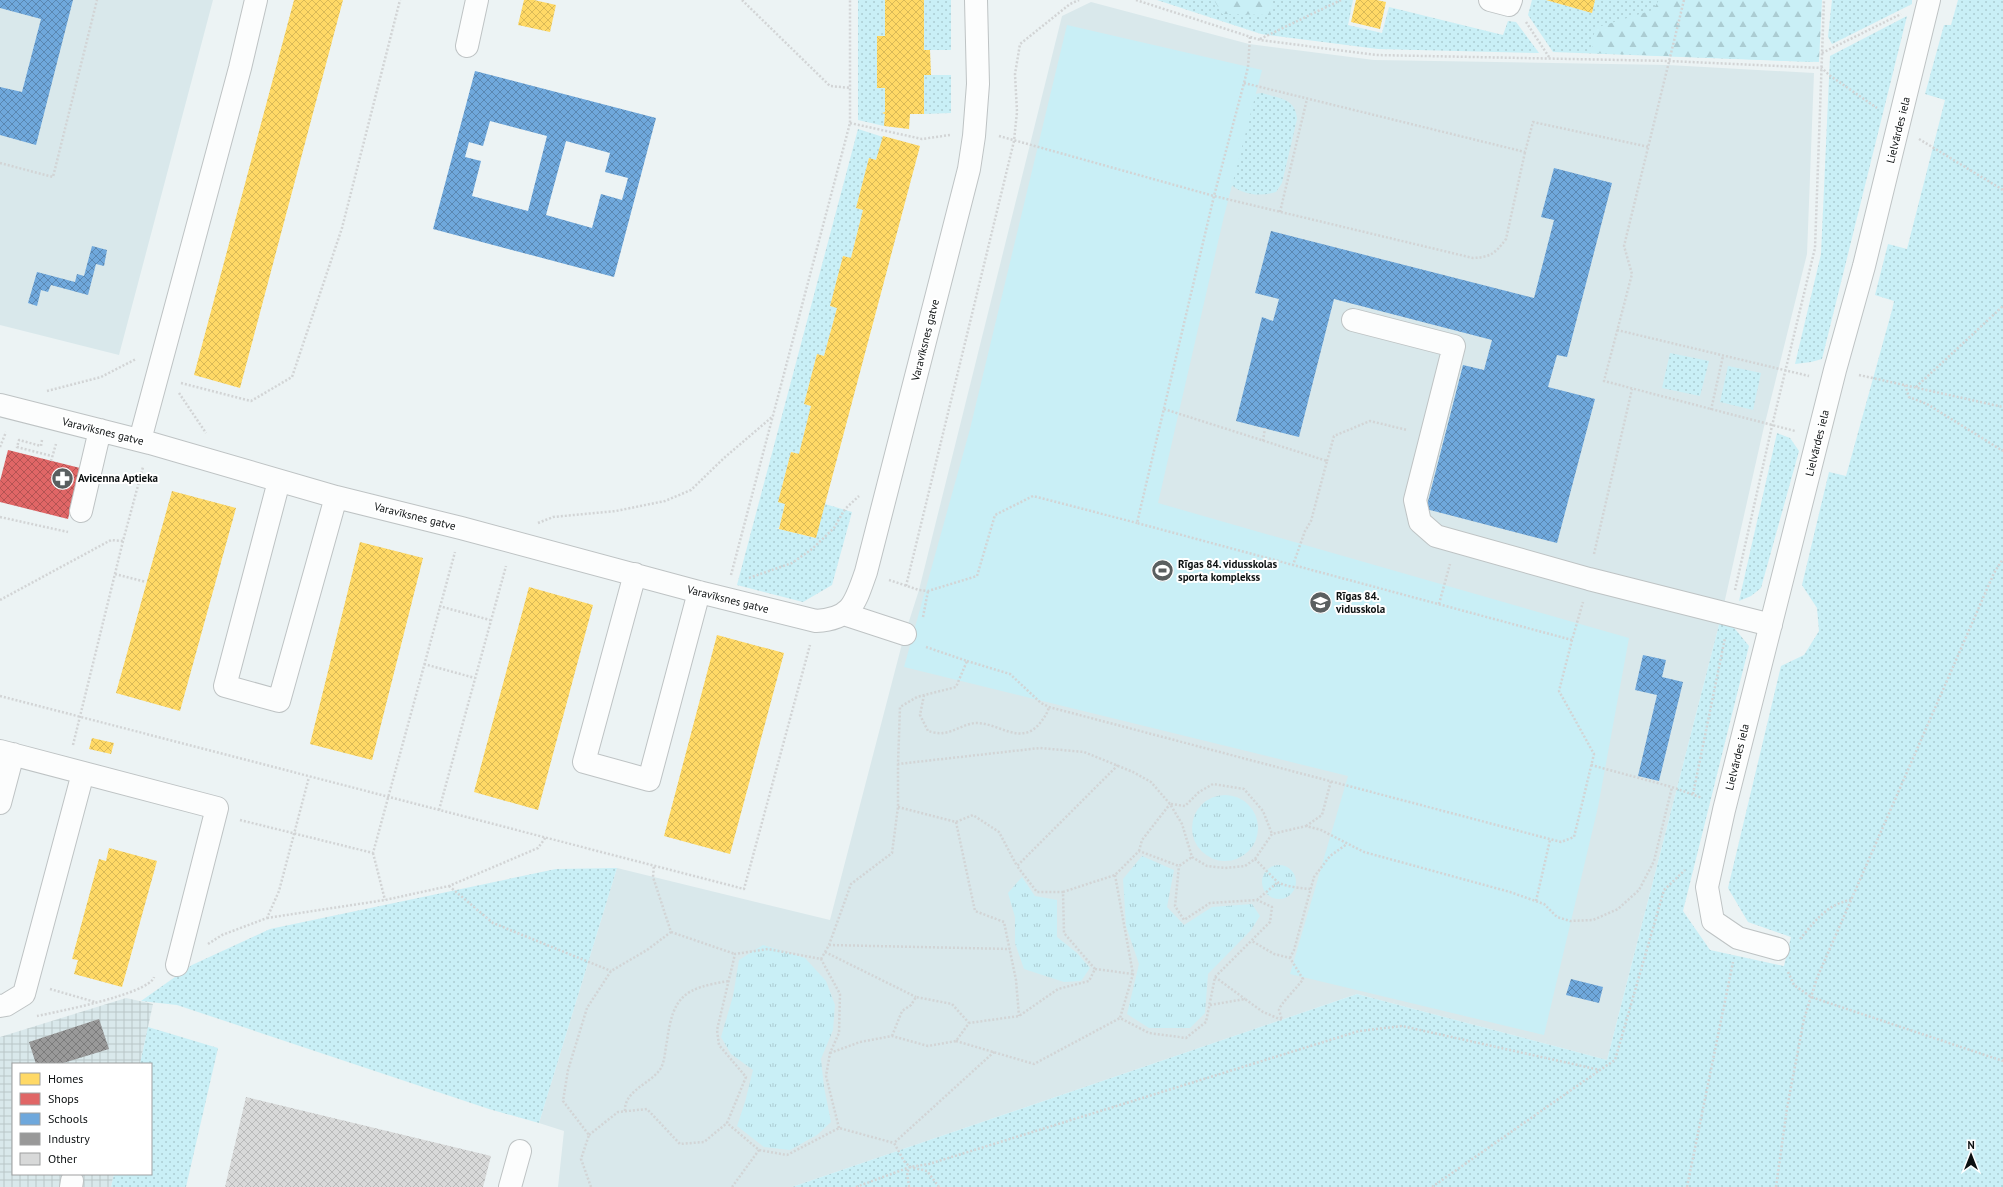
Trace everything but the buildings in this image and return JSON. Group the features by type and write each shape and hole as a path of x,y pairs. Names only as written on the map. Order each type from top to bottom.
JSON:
{"street":[{"path":"145,441 165,351 240,68 256,0"},
{"path":"467,46 477,0"},
{"name":"Varavīksnes gatve","path":"0,405 145,441 336,497 461,528 699,592 727,592 816,621 832,620 844,614 857,598 866,572 969,169 974,136 978,84 976,0"},
{"path":"1490,0 1517,8"},
{"name":"Lielvārdes iela","path":"1738,938 1713,921 1707,887 1724,810 1833,375 1866,259 1928,7"},
{"path":"1353,320 1454,346 1415,500 1420,522 1436,536 1589,579 1730,616 1771,625"},
{"path":"81,511 100,430"},
{"path":"279,481 225,686 279,701 336,497"},
{"path":"635,574 584,762 649,780 699,592"},
{"path":"844,614 914,628"},
{"path":"0,803 7,752 217,808 177,965"},
{"path":"0,1006 6,1005 24,994 83,773"},
{"path":"1738,938 1778,949"},
{"path":"510,1187 520,1151"}],"path":[{"path":"0,163 53,177 97,0"},
{"path":"178,382 251,401 292,378 342,228 400,0"},
{"path":"742,0 830,86 851,88"},
{"path":"727,592 850,123 850,0"},
{"path":"906,586 1014,141 1017,112 1015,74 1020,44 1070,4 1079,0"},
{"path":"1136,0 1260,40 1376,55 1549,57 1822,68"},
{"path":"1260,40 1341,0"},
{"path":"1684,0 1624,246 1632,274 1604,381 1765,424"},
{"path":"1693,794 1772,426 1815,248 1824,0"},
{"path":"1822,53 1909,9 1928,7"},
{"path":"1517,8 1549,57"},
{"path":"1137,523 1214,196 1248,67 1250,37"},
{"path":"1244,83 1525,152"},
{"path":"1280,212 1307,99"},
{"path":"850,123 922,139 954,134 1003,136 1014,141 1214,196 1473,258 1486,257 1498,250 1506,239 1533,122 1649,147"},
{"path":"1915,387 2003,306"},
{"path":"1617,330 1786,371 1833,375 1905,385 2003,407"},
{"path":"46,391 101,377 129,361 165,351"},
{"path":"1711,410 1723,356"},
{"path":"1905,385 1909,397 1927,404 2003,452"},
{"path":"175,387 208,436 219,447 223,464"},
{"path":"924,646 1010,674 1041,703 1049,707 1561,842 1574,837 1594,754 1559,691 1589,579 1632,389"},
{"path":"1164,409 1327,461"},
{"path":"439,810 490,620 513,542 529,526 553,517 616,511 665,501 692,490 724,458 773,416"},
{"path":"1293,565 1305,531 1312,521 1334,436 1370,421 1430,436"},
{"path":"1263,441 1265,428"},
{"path":"0,447 6,432 13,434"},
{"path":"43,437 41,446 19,440 17,447 52,456"},
{"path":"35,440 42,441"},
{"path":"83,773 72,753 79,717 123,542 145,441"},
{"path":"51,461 55,445"},
{"path":"727,592 792,563 812,549 834,528 845,509 860,494"},
{"path":"866,572 906,586 928,591 976,576 995,515 1033,496 1572,640"},
{"path":"0,517 75,534 81,511"},
{"path":"385,900 373,853 461,528"},
{"path":"0,600 112,540 123,542"},
{"path":"1439,604 1455,542"},
{"path":"1776,1187 1787,1108 1804,1020 1818,978 1994,573 2003,559"},
{"path":"115,574 146,582"},
{"path":"914,628 928,591"},
{"path":"439,606 490,620"},
{"path":"0,696 744,889 816,621"},
{"path":"821,959 829,944 852,884 892,853 898,807 900,707 917,697 956,687 967,661"},
{"path":"424,664 475,678"},
{"path":"924,695 920,715 928,731 942,733 974,723 990,725 1003,731 1021,734 1033,731 1047,714 1049,707"},
{"path":"898,764 1040,748 1084,752 1118,765 1150,782 1170,804 1182,824 1192,857 1207,866 1225,868 1245,866 1255,859 1272,834 1306,826 1322,815 1330,781"},
{"path":"1018,866 1118,765"},
{"path":"1592,765 1693,794 1724,810"},
{"path":"1170,804 1185,806 1199,792 1213,784 1244,789 1263,811 1272,834"},
{"path":"1306,826 1321,830 1364,852 1510,892 1536,901 1544,904 1557,917 1570,921 1593,920 1618,909 1639,890 1654,861 1672,787"},
{"path":"898,807 956,822 973,815 999,832 1018,866 1037,892 1063,892 1115,875 1139,851 1142,840 1170,804"},
{"path":"217,808 233,818 373,853"},
{"path":"956,822 975,911 1004,922 1016,980 1019,1016"},
{"path":"267,918 385,900 449,886 538,848 546,837"},
{"path":"1432,1187 1615,1060 1664,890 1717,839"},
{"path":"1536,901 1550,840"},
{"path":"1290,958 1294,950 1314,877 1330,856 1347,844"},
{"path":"1139,851 1179,866"},
{"path":"1120,1018 1149,1033 1186,1038 1206,1022 1215,977 1270,922 1272,907 1258,900 1210,903 1184,920 1175,906 1179,866 1192,857"},
{"path":"1255,859 1267,869 1278,882 1296,887 1310,888"},
{"path":"654,865 653,877 671,932"},
{"path":"830,1053 860,1042 892,1036 928,1046 956,1041 1034,1064 1120,1018 1133,974 1115,875"},
{"path":"1258,900 1278,882"},
{"path":"449,886 493,923 611,970"},
{"path":"1063,892 1064,933 1095,969 1133,974"},
{"path":"1778,949 1787,950 1795,945 1824,912 1833,905 1852,900"},
{"path":"671,932 735,954 768,949 821,959"},
{"path":"589,1135 563,1101 568,1070 587,1008 611,970 647,950 671,932"},
{"path":"1687,1187 1738,938"},
{"path":"1215,977 1263,1012 1282,1020 1279,1009 1296,990 1303,979 1290,958 1274,954 1252,941"},
{"path":"829,944 1010,949"},
{"path":"1778,949 1794,985 1812,997 2003,1061"},
{"path":"825,952 916,997 952,1004 969,1023"},
{"path":"591,1187 581,1159 589,1135 618,1112 647,1109 680,1144 704,1142 727,1123 746,1077 719,1045 717,1030 735,954"},
{"path":"821,959 840,994 839,1033 830,1053 826,1076 839,1128"},
{"path":"956,1041 969,1023 1019,1016 1058,989 1089,981 1095,969"},
{"path":"625,1111 624,1104 627,1100 639,1087 654,1077 661,1068 665,1057 672,1014 677,1003 689,991 729,981"},
{"path":"47,988 95,1002"},
{"path":"892,1036 902,1011 912,1005 916,997"},
{"path":"1210,1005 1245,999"},
{"path":"856,1187 910,1167 929,1164 1359,1031 1402,1026 1600,1070"},
{"path":"894,1143 994,1052"},
{"path":"727,1123 759,1150 787,1155 839,1128 894,1143 904,1161 910,1167 927,1171 939,1187"},
{"path":"732,1187 759,1150"},
{"path":"909,1187 907,1172 910,1167"}],"shaded area":[{"path":"0,0 213,0 119,355 0,325"},
{"name":"Rīgas 84. vidusskola","path":"1091,2 1249,44 1374,60 1668,65 1814,73 1807,254 1763,431 1722,613 1607,1060 1357,994 792,1187 558,1187 564,1131 539,1123 617,868 830,920 903,640 919,590 1062,16"},
{"path":"126,998 153,1004 140,1063 12,1063 12,1175 114,1175 111,1187 0,1187 0,1037"}],"green space":[{"path":"858,0 885,0 885,36 878,88 885,88 885,112 882,113 885,114 884,126 858,120"},
{"path":"924,0 951,0 951,50 924,50"},
{"path":"1157,0 1353,0 1348,25 1382,33 1389,7 1503,35 1508,21 1516,22 1539,53 1378,49 1261,34"},
{"path":"1214,0 1272,0 1270,15 1222,14"},
{"path":"1532,0 1546,0 1592,13 1595,0 1816,0 1813,62 1553,52 1528,15"},
{"path":"1659,0 1822,0 1819,62 1591,53 1595,28 1653,10"},
{"path":"1832,0 1912,0 1912,4 1832,44 1828,37"},
{"path":"1958,0 2003,0 2003,1187 792,1187 1357,994 1607,1060 1722,613 1749,646 1683,911 1710,950 1784,966 1791,937 1748,922 1728,888 1781,666 1804,655 1819,631 1817,608 1802,585 1829,472 1846,476 1892,310 1894,301 1875,295 1888,244 1907,249 1945,100 1925,94 1944,25 1951,25"},
{"path":"1907,16 1822,359 1795,364 1821,254 1830,56"},
{"name":"Rīgas 84. vidusskolas sporta komplekss","path":"1067,25 1262,70 1224,216 1158,503 1629,638 1598,807 1544,1035 1290,974 1348,776 904,667 970,429"},
{"path":"924,75 951,75 951,113 924,114"},
{"path":"1262,93 1280,98 1290,103 1296,112 1297,119 1282,183 1276,192 1257,195 1239,190 1229,183 1254,94"},
{"path":"858,129 883,137 876,160 869,158 856,208 863,210 851,258 843,256 830,306 837,308 824,356 817,354 804,404 811,406 799,454 791,452 778,502 785,504 779,528 775,528 815,538 825,504 852,512 832,585 803,602 737,585"},
{"path":"1670,353 1709,361 1700,396 1662,388"},
{"path":"1728,366 1761,373 1753,410 1720,402"},
{"path":"1777,433 1790,438 1799,451 1761,588 1751,596 1739,601"},
{"path":"1225,795 1238,798 1248,805 1255,815 1258,828 1255,841 1248,851 1238,858 1225,861 1212,858 1202,851 1195,841 1192,828 1195,815 1202,805 1212,798"},
{"path":"1142,856 1174,870 1167,907 1184,925 1212,907 1252,904 1260,916 1251,930 1208,974 1205,1013 1190,1028 1149,1028 1127,1014 1139,964 1126,926 1123,879"},
{"path":"1276,865 1282,865 1286,866 1293,872 1296,882 1295,889 1289,896 1282,899 1276,899 1272,898 1265,892 1262,885 1262,879 1263,875 1269,868"},
{"path":"617,868 539,1123 489,1109 177,1005 141,1001 192,965 270,929 556,869"},
{"path":"1022,877 1035,896 1057,900 1057,937 1077,953 1090,968 1081,981 1064,982 1024,969 1015,943 1015,917 1008,893"},
{"path":"763,945 805,958 826,981 835,1005 833,1030 821,1059 824,1087 831,1122 817,1135 790,1150 764,1147 737,1126 753,1070 731,1054 721,1037 733,996 739,960"},
{"path":"148,1027 218,1048 186,1187 111,1187 114,1175 152,1175 152,1063 140,1063"}],"place":[{"name":"Avicenna Aptieka","path":"62,478"},
{"name":"Rīgas 84. vidusskolas sporta komplekss","path":"1162,570"},
{"name":"Rīgas 84. vidusskola","path":"1320,602"}]}
